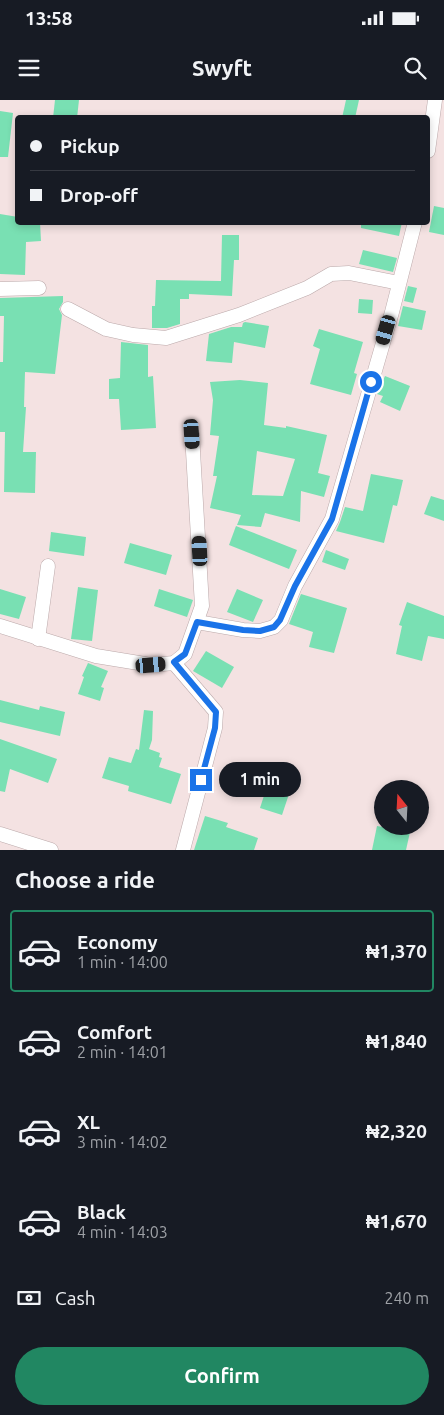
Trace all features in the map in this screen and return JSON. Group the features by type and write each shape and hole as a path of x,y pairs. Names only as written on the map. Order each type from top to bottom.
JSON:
{"street":[{"path":"430,136 435,100"},
{"path":"197,622 260,631 274,627 280,620 295,586 332,519 414,225"},
{"path":"68,309 106,329 132,335 166,338 240,315 307,288 331,274 349,273 399,283"},
{"path":"0,289 38,288"},
{"path":"0,626 96,656 151,665 174,662 185,654 202,606 192,434"},
{"path":"38,639 48,566"},
{"path":"174,662 216,712 215,728 183,850"},
{"path":"0,834 51,850"}],"building":[{"path":"55,100 79,100 77,115 53,115"},
{"path":"346,100 359,100 356,115 343,115"},
{"path":"0,111 13,113 8,157 0,157"},
{"path":"434,206 444,208 444,235 429,232"},
{"path":"0,214 15,216 15,225 40,225 41,241 26,242 25,275 0,274"},
{"path":"361,225 401,225 399,236 361,228"},
{"path":"222,235 239,235 239,260 234,260 232,296 189,294 189,299 180,299 180,324 167,328 152,328 152,306 155,306 156,280 221,281"},
{"path":"363,250 397,258 393,272 359,264"},
{"path":"408,286 417,288 413,303 404,301"},
{"path":"63,296 63,302 59,309 62,315 55,374 25,372 24,407 26,407 23,452 36,452 35,493 4,492 5,432 0,432 0,362 3,362 4,316 0,316 0,298"},
{"path":"359,299 373,300 372,314 358,313"},
{"path":"403,306 426,311 422,330 398,326"},
{"path":"245,322 269,326 265,348 234,342 232,363 206,361 209,334 231,327 242,327"},
{"path":"319,329 363,342 354,373 357,374 351,395 310,384 320,349 313,346"},
{"path":"121,342 148,345 148,377 153,376 156,428 121,430 119,399 109,399 109,379 120,378"},
{"path":"385,376 410,386 400,411 380,402 383,396 377,394"},
{"path":"240,380 268,383 264,425 286,428 286,426 327,435 318,473 330,476 324,497 301,491 300,522 265,513 261,527 237,525 241,515 210,508 217,476 213,476 219,436 210,435 213,400 210,382","holes":["257,451 295,459 283,496 252,495"]},
{"path":"371,474 403,480 397,506 393,505 384,543 336,531 345,507 363,511"},
{"path":"431,496 444,500 444,521 424,514"},
{"path":"236,526 297,550 289,569 229,545"},
{"path":"51,532 86,537 84,556 49,551"},
{"path":"130,543 172,555 166,575 124,563"},
{"path":"326,550 349,559 345,570 322,562"},
{"path":"78,587 98,590 92,641 71,639"},
{"path":"0,589 26,597 19,619 0,614"},
{"path":"159,589 193,600 187,617 154,606"},
{"path":"237,589 263,600 253,622 227,612"},
{"path":"301,594 347,608 334,653 309,647 313,632 289,624"},
{"path":"407,602 444,616 444,639 428,636 422,661 396,654 402,626 399,625"},
{"path":"206,651 234,667 222,688 193,671"},
{"path":"88,663 108,671 101,687 104,688 100,701 78,694 84,677 82,676"},
{"path":"0,700 39,710 40,706 65,712 60,736 0,722"},
{"path":"144,710 153,711 152,740 149,749 160,753 159,757 162,758 159,767 181,774 171,804 128,791 129,786 102,778 109,757 131,763 136,749 139,750"},
{"path":"0,739 57,759 48,783 10,769 5,792 0,791"},
{"path":"273,768 295,776 282,815 260,808"},
{"path":"205,816 228,823 226,827 258,838 254,850 194,850"},
{"path":"375,835 409,835 406,850 372,850"}],"route":[{"path":"201,780 215,728 216,712 174,662 185,654 197,622 260,631 274,627 280,620 295,586 332,519 371,382"}]}
